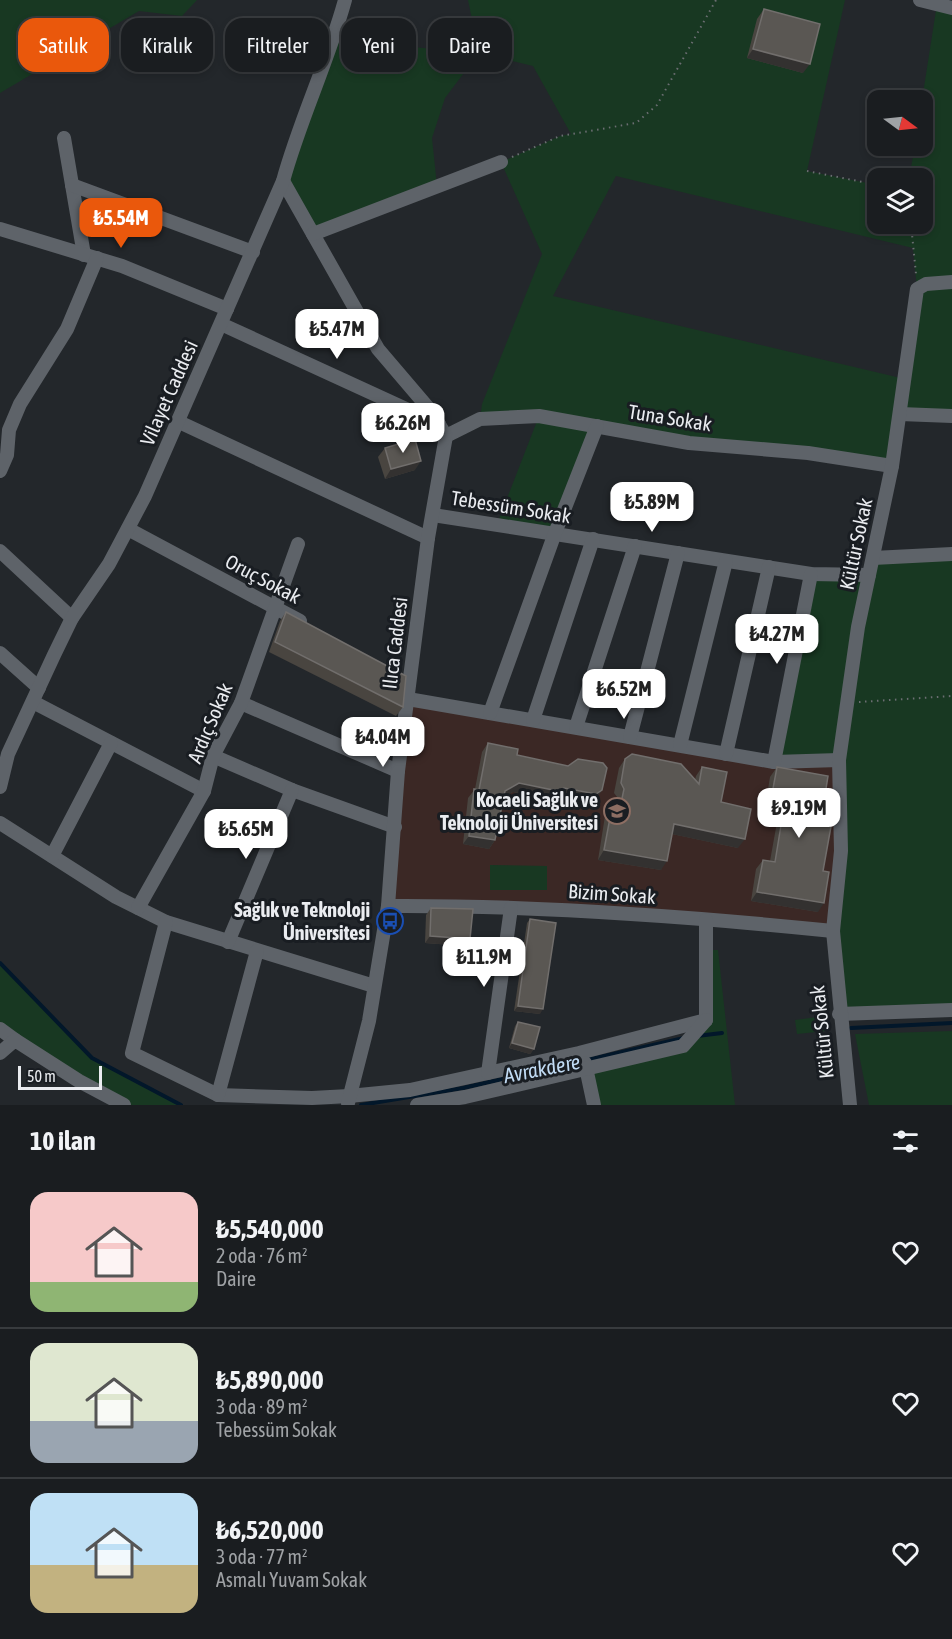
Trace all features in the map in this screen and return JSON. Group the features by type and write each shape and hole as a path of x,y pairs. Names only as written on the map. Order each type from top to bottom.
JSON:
{"street":[{"name":"Vilayet Caddesi","path":"0,787 8,754 72,618 109,564 129,529 179,422 283,181 293,146 334,40 345,0"},
{"path":"920,0 952,8"},
{"path":"0,471 7,455 4,426 67,329 90,256 72,185 64,138"},
{"path":"313,234 501,162"},
{"path":"283,181 378,349 444,430"},
{"path":"72,185 253,252"},
{"path":"0,229 122,266 227,309"},
{"path":"922,286 952,282"},
{"name":"Kültür Sokak","path":"850,1105 839,1014 833,932 840,851 839,760 858,627 892,466 922,286"},
{"path":"220,324 444,430"},
{"path":"900,414 952,416"},
{"name":"Tuna Sokak","path":"444,430 480,419 539,416 688,443 808,453 892,466"},
{"path":"179,422 428,537"},
{"path":"490,713 555,533 597,426"},
{"name":"Ilıca Caddesi","path":"348,1101 369,1021 387,906 398,771 408,699 404,678 433,515 444,430"},
{"name":"Tebessüm Sokak","path":"433,515 811,574 869,575"},
{"name":"Oruç Sokak","path":"129,529 316,630"},
{"path":"533,720 593,539"},
{"name":"Ardıç Sokak","path":"138,908 204,791 213,756 241,703 297,544"},
{"path":"576,727 634,546"},
{"path":"0,551 72,618"},
{"path":"630,737 678,553"},
{"path":"873,558 952,554"},
{"path":"680,746 726,561"},
{"path":"726,754 769,567"},
{"path":"774,762 811,574"},
{"path":"0,654 39,688"},
{"path":"408,699 774,762 839,760"},
{"path":"33,702 204,791"},
{"path":"241,703 398,771"},
{"path":"52,856 111,743"},
{"path":"213,756 292,790 395,827"},
{"path":"228,942 292,790"},
{"path":"0,823 116,897 166,922 374,986"},
{"name":"Bizim Sokak","path":"387,906 510,908 706,920 833,932"},
{"path":"488,1073 510,908"},
{"path":"417,1105 466,1101 683,1046 706,1020 706,920"},
{"path":"166,922 132,1053 218,1095 348,1101 410,1090 583,1052 706,1020"},
{"path":"218,1095 256,951"},
{"path":"839,1014 952,1010"},
{"path":"0,1029 79,1081 124,1105"},
{"path":"0,1053 15,1041"},
{"path":"583,1052 594,1105"},
{"path":"461,1079 466,1101"}],"path":[{"path":"501,162 560,136 636,123 657,105 716,0"},
{"path":"807,171 867,183"},
{"path":"913,234 922,286"},
{"path":"847,702 952,696"}],"shaded area":[{"name":"Kocaeli Sağlık ve Teknoloji Üniversitesi","path":"408,699 774,762 839,760 833,931 388,906"}],"green space":[{"path":"0,0 197,0 182,16 139,11 127,18 121,18 121,22 109,29 109,18 18,18 18,72 36,72 0,93"},
{"path":"468,0 845,0 807,171 867,183 867,234 933,234 933,168 911,168 913,156 933,156 933,90 924,90 937,4 952,8 952,416 900,414 892,466 597,426 555,533 497,524 539,416 480,419 482,404 542,254 501,162 560,136 571,134 533,66 512,61 512,18 472,18","holes":["616,176 913,248 917,289 905,379 553,296"]},
{"path":"334,40 341,41 341,72 416,72 416,47 428,48 428,72 465,72 445,98 432,138 437,186 313,234 283,181 322,72 329,72 329,54"},
{"path":"952,554 952,1010 839,1014 839,760 774,762 811,574 869,575 873,558"},
{"path":"490,865 547,866 547,890 490,890"},
{"path":"706,950 718,950 735,1105 594,1105 587,1069 683,1046 706,1019"},
{"path":"0,963 92,1058 181,1105 124,1105 0,1029"},
{"path":"825,1016 826,1031 797,1034 795,1020"},
{"path":"952,1031 952,1105 869,1105 855,1034"}],"building":[{"path":"764,9 820,24 810,64 753,49"},
{"path":"415,439 421,461 391,469 385,448"},
{"path":"286,612 406,676 403,707 275,642"},
{"path":"488,743 518,749 517,755 568,766 578,759 603,763 607,768 602,790 596,794 564,788 563,792 519,783 505,791 495,840 469,836 474,789 479,790"},
{"path":"632,754 681,764 699,784 702,767 727,772 721,802 751,809 745,839 674,824 667,861 604,850 612,807 620,808 624,789 621,783 625,759"},
{"path":"777,767 828,776 821,820 832,821 823,871 829,872 824,903 757,892 763,860 775,862 785,801 771,799"},
{"path":"431,908 473,909 470,939 430,936"},
{"path":"530,919 556,923 543,1009 518,1006"},
{"path":"518,1022 540,1027 534,1049 512,1043"}],"waterway":[{"name":"Avrakdere","path":"0,963 92,1058 181,1105"},
{"name":"Avrakdere","path":"851,1028 952,1023"},
{"name":"Avrakdere","path":"697,1036 722,1033"},
{"name":"Avrakdere","path":"361,1105 463,1088 684,1038"}],"place":[{"name":"Kocaeli Sağlık ve Teknoloji Üniversitesi","path":"617,811"},
{"name":"Sağlık ve Teknoloji Üniversitesi","path":"390,921"}]}
